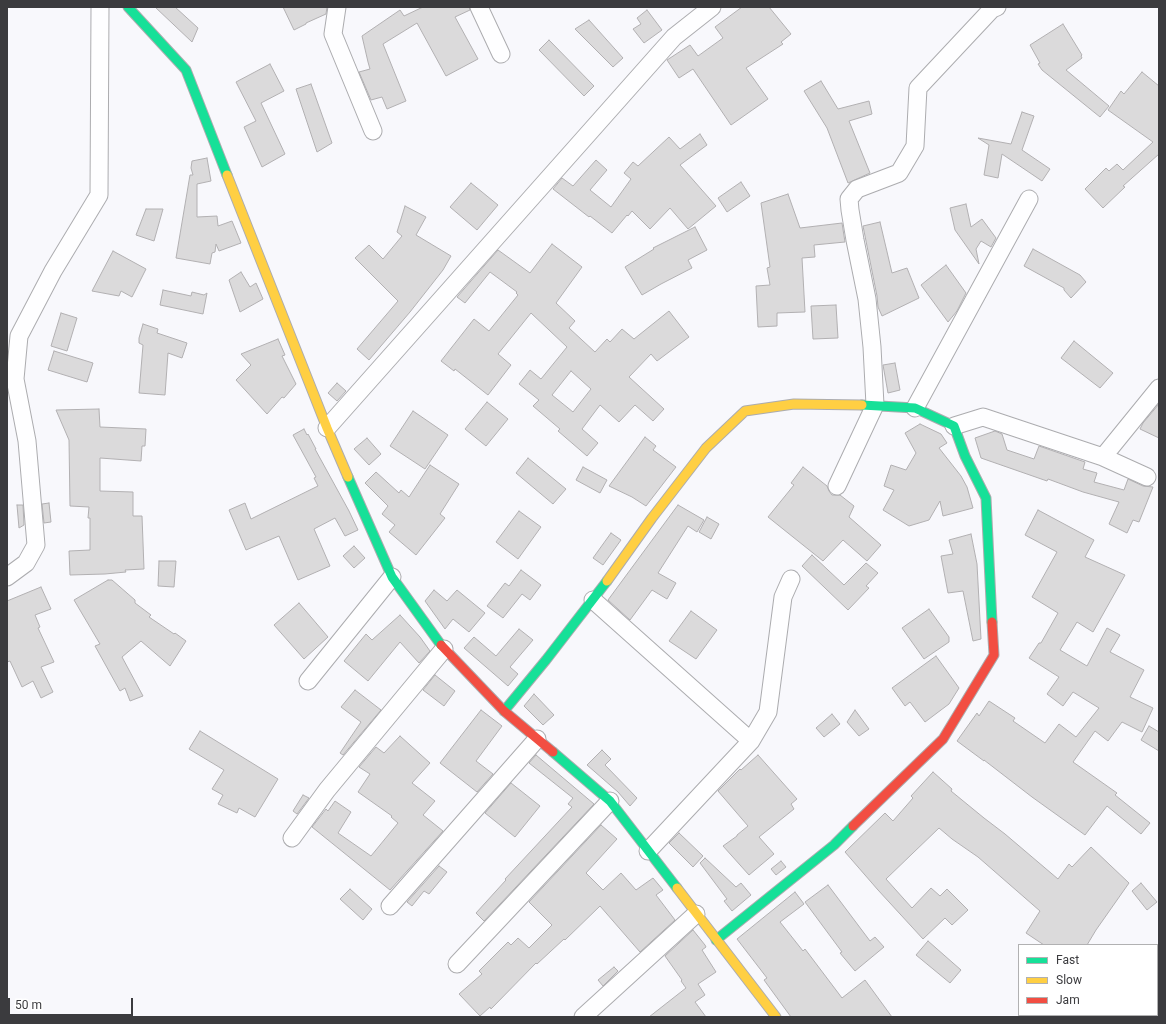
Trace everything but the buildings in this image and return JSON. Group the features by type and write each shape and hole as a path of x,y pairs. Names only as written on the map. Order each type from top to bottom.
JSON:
{"street":[{"path":"7,577 26,563 36,546 27,441 15,379 19,336 53,271 99,195 100,7"},
{"path":"128,7 186,70 327,428 392,577 444,649 504,710 610,801 776,1017"},
{"path":"337,7 333,34 372,131"},
{"path":"479,7 501,54"},
{"path":"327,428 674,37 712,7"},
{"path":"837,486 875,405 872,347 867,299 855,240 850,210 850,199 857,189 899,173 915,146 918,88 992,9 997,7"},
{"path":"915,408 1029,199"},
{"path":"1103,457 1159,388"},
{"path":"504,710 546,660 593,600 652,518 706,448 745,411 794,404 875,405 915,408 954,426 983,417 1103,457 1147,477"},
{"path":"716,940 834,845 943,739 994,655 986,498 965,456 954,426"},
{"path":"308,680 392,577"},
{"path":"648,851 751,741 768,712 783,597 791,578"},
{"path":"593,600 751,741"},
{"path":"292,838 327,790 444,649"},
{"path":"390,906 537,739"},
{"path":"457,964 610,801"},
{"path":"583,1017 696,914"}],"traffic: fast":[{"path":"128,7 186,70 227,175"},
{"path":"862,405 915,408 954,426 965,456 986,498 992,622"},
{"path":"348,477 392,577 441,645"},
{"path":"504,711 546,660 607,581"},
{"path":"553,752 610,801 677,888"},
{"path":"716,940 834,845 853,826"}],"traffic: slow":[{"path":"227,175 327,428 348,477"},
{"path":"607,581 652,518 706,448 745,411 794,404 862,405"},
{"path":"677,888 776,1017"}],"traffic: jam":[{"path":"853,826 943,739 994,655 992,622"},
{"path":"441,645 504,711 553,752"}]}
